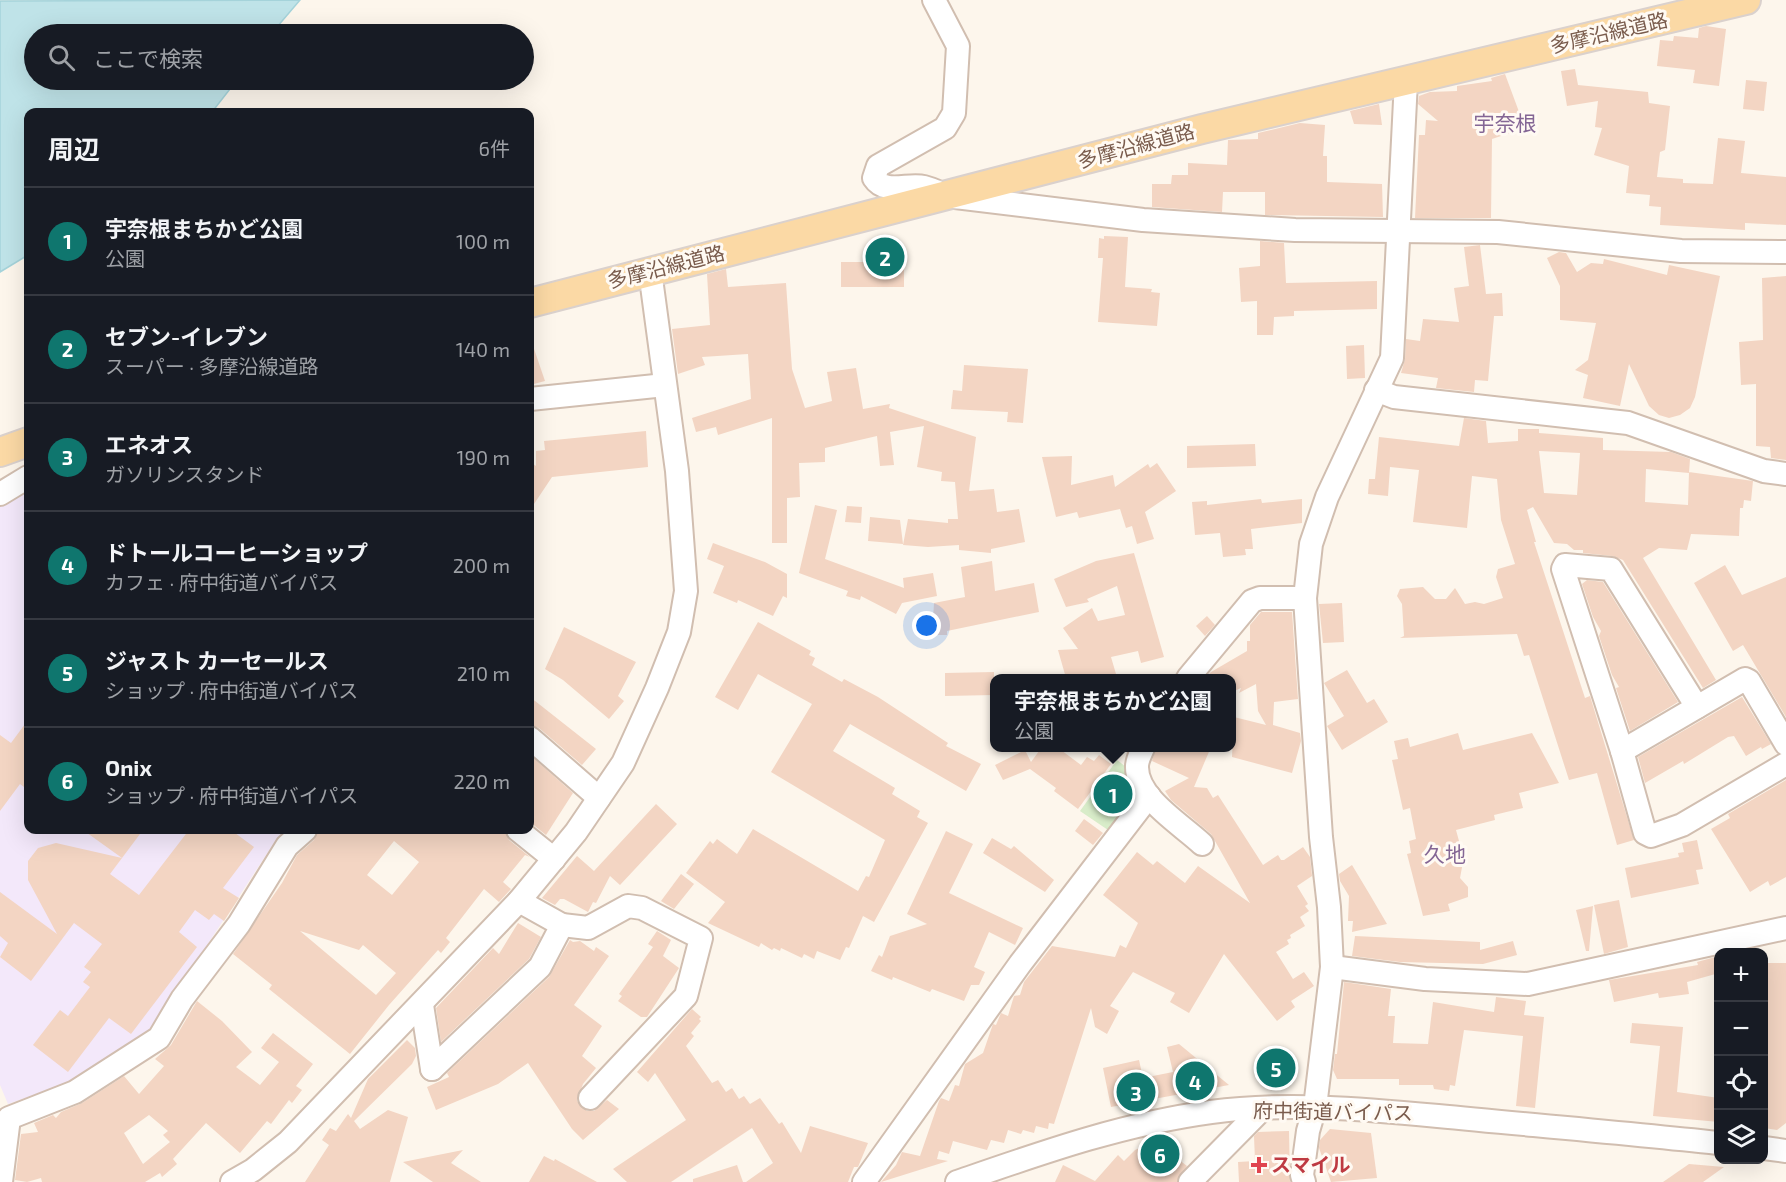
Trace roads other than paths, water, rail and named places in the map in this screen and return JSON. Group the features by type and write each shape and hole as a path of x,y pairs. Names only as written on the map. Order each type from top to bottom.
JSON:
{"main road":[{"name":"多摩沿線道路","path":"534,302 1202,129 1746,0"},
{"path":"0,452 24,443"}],"street":[{"path":"934,0 958,46 954,113 945,128 878,166 873,178 889,188 923,187 947,196 1143,220 1295,230 1498,232 1681,251 1786,252"},
{"path":"1304,1182 1302,1175 1308,1131 1315,1107 1332,968 1305,598 1311,544 1327,497 1392,358 1406,81"},
{"path":"232,1182 253,1170 288,1142 422,1005 519,901 554,859 576,832 623,763 679,632 686,591 682,516 650,271"},
{"path":"534,399 665,385"},
{"path":"1376,390 1394,397 1628,423 1645,427 1764,471 1786,474"},
{"path":"0,494 24,479"},
{"path":"1697,706 1611,569 1565,565 1563,569 1622,751 1646,834 1651,836 1682,825 1786,764"},
{"path":"1191,674 1252,602 1260,598 1305,598"},
{"path":"1622,751 1745,679 1749,681 1786,744"},
{"path":"534,741 599,798"},
{"path":"1141,752 1137,766 1141,783 1149,796 1202,844"},
{"path":"864,1182 1020,964 1149,796"},
{"path":"1,1182 9,1118 75,1092 159,1038 182,999 238,924 287,846 300,834"},
{"path":"523,834 554,859"},
{"path":"519,901 562,924 588,928 628,906 642,908 701,938 686,996 590,1098"},
{"path":"422,1005 432,1069 540,967 562,924"},
{"path":"1332,968 1425,979 1528,984 1786,928"},
{"name":"府中街道バイパス","path":"957,1182 1072,1142 1142,1123 1213,1112 1263,1108 1315,1107 1556,1126 1714,1142"},
{"path":"1190,1182 1263,1108"},
{"path":"1768,1149 1786,1151"}],"water":[{"path":"300,0 280,24 24,24 24,90 229,90 215,108 24,108 24,257 0,272 0,1"}],"place":[{"name":"セブン-イレブン","path":"885,257"},
{"name":"宇奈根まちかど公園","path":"1113,794"},
{"name":"ジャスト カーセールス","path":"1276,1068"},
{"name":"ドトールコーヒーショップ","path":"1195,1081"},
{"name":"エネオス","path":"1136,1092"},
{"name":"Onix","path":"1160,1154"},
{"name":"スマイル","path":"1259,1165"}],"district":[{"name":"宇奈根","path":"1505,124"},
{"name":"久地","path":"1445,855"}]}
